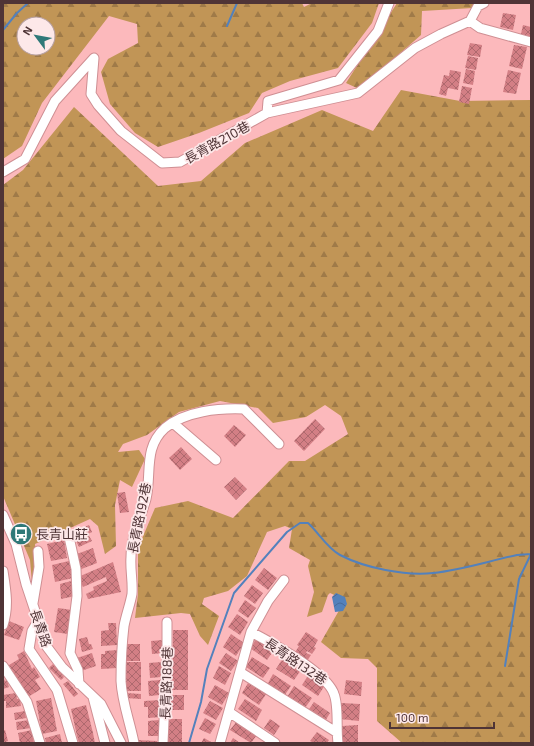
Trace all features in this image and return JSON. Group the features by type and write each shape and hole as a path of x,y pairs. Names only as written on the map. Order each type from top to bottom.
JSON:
{"street":[{"name":"長青路210巷","path":"267,113 268,101 339,80 378,31 389,3"},
{"path":"484,3 478,6 470,22 480,28 531,42"},
{"name":"長青路210巷","path":"3,172 24,159 55,101 94,58 91,94 98,106 121,131 162,163 180,162 267,113 358,93 415,48 441,34 470,22"},
{"name":"長青路192巷","path":"134,743 123,700 121,680 124,627 132,595 133,577 130,557 146,497 148,458 154,441 165,428 173,423 203,412 244,409 279,444"},
{"path":"173,423 216,460"},
{"name":"長青路","path":"4,521 18,551 24,578 49,652 79,684 101,704 121,743"},
{"path":"69,537 76,568 77,596 70,653 78,670 79,684"},
{"path":"33,603 39,567 38,551"},
{"path":"3,571 7,598 6,616 3,625"},
{"name":"長青路132巷","path":"220,743 251,632 268,601 284,580"},
{"path":"39,619 32,631 30,649 57,690 73,743"},
{"name":"長青路188巷","path":"163,743 167,662 167,622"},
{"name":"長青路132巷","path":"251,632 279,646 330,684 335,696 336,732 338,743"},
{"path":"3,666 27,702 40,743"},
{"path":"240,672 336,732"},
{"path":"93,697 105,743"},
{"path":"229,712 275,743"}],"green space":[{"path":"3,3 302,3 304,7 312,3 379,3 372,23 338,68 290,81 262,93 249,113 199,133 158,147 135,133 110,104 101,72 108,59 138,43 137,24 109,16 42,103 22,146 3,159"},
{"path":"397,3 476,3 473,8 422,11 421,35 359,89 346,83"},
{"path":"401,90 460,101 531,100 531,743 402,743 377,721 377,668 368,659 341,658 321,642 345,600 330,593 322,612 307,617 314,592 308,566 310,560 289,548 292,529 285,526 267,532 247,576 228,591 204,598 202,604 219,616 208,645 200,636 190,614 181,613 135,618 138,594 138,548 155,508 188,501 233,518 289,461 305,461 348,434 341,416 325,405 306,417 273,423 258,408 220,401 179,412 147,435 123,444 118,452 139,450 145,459 132,487 120,480 115,505 116,546 105,554 98,526 90,519 35,544 36,559 32,583 30,560 3,496 3,185 23,170 74,107 158,186 201,181 245,143 322,110 373,131"}],"water":[{"path":"336,593 345,597 347,604 343,611 335,612 332,597"}],"building":[{"path":"503,13 516,15 513,30 500,27"},
{"path":"523,25 531,27 531,37 521,34"},
{"path":"470,43 482,45 480,57 467,55"},
{"path":"514,45 527,47 522,69 509,66"},
{"path":"468,56 478,58 476,70 465,68"},
{"path":"466,69 475,71 473,85 463,83"},
{"path":"450,70 461,72 458,90 448,88 446,96 439,94 444,75 449,76"},
{"path":"508,70 521,73 516,94 503,92"},
{"path":"462,86 472,88 469,104 459,102"},
{"path":"315,419 325,429 304,451 294,441"},
{"path":"234,425 246,435 235,447 224,436"},
{"path":"181,447 192,459 180,470 169,458"},
{"path":"235,477 247,489 236,500 224,487"},
{"path":"125,492 129,512 120,513 117,493"},
{"path":"89,525 92,532 88,534 92,541 79,547 75,539 83,536 80,529"},
{"path":"64,540 67,558 51,561 47,544"},
{"path":"93,548 97,563 79,570 76,562 79,561 77,554"},
{"path":"69,561 73,578 55,582 52,565"},
{"path":"113,562 121,592 88,599 86,594 94,590 93,587 107,581 106,577 83,587 78,577"},
{"path":"264,568 277,578 268,590 255,580"},
{"path":"71,581 75,596 61,599 60,584"},
{"path":"252,585 263,593 255,604 244,596"},
{"path":"245,600 256,608 248,618 238,611"},
{"path":"58,608 72,610 68,634 54,632"},
{"path":"237,614 248,622 240,635 228,627"},
{"path":"9,621 24,627 19,640 4,635"},
{"path":"108,623 116,623 117,645 101,646 101,631 109,630"},
{"path":"173,630 188,630 188,690 171,690 171,683 169,683 169,668 173,668"},
{"path":"306,632 318,640 314,647 316,648 312,654 307,651 306,653 311,655 305,664 292,657 299,646 297,645"},
{"path":"231,634 244,643 236,656 223,647"},
{"path":"87,637 89,644 91,644 93,649 82,652 79,639"},
{"path":"257,638 274,650 267,660 250,648"},
{"path":"163,640 163,653 152,654 151,641"},
{"path":"126,644 140,644 140,661 124,661"},
{"path":"117,650 117,668 101,669 101,654 105,654 105,651"},
{"path":"24,651 32,669 34,667 40,677 35,680 41,689 28,697 9,665 19,659 17,655"},
{"path":"92,653 96,666 81,671 77,658"},
{"path":"226,653 238,661 231,671 219,663"},
{"path":"252,657 270,668 263,678 246,667"},
{"path":"283,658 301,670 294,680 276,669"},
{"path":"123,662 141,662 141,691 125,691"},
{"path":"161,662 161,677 150,678 149,663"},
{"path":"53,664 64,677 61,680 49,668"},
{"path":"219,666 231,673 225,685 213,678"},
{"path":"273,674 291,686 284,696 267,685"},
{"path":"309,674 325,685 318,696 302,685"},
{"path":"3,677 5,681 7,680 9,687 3,689"},
{"path":"160,680 160,695 149,696 148,681"},
{"path":"346,680 362,682 361,696 344,694"},
{"path":"68,681 78,694 74,697 63,684"},
{"path":"248,683 266,694 259,705 242,693"},
{"path":"215,685 229,693 222,705 208,697"},
{"path":"294,686 312,698 305,708 287,697"},
{"path":"16,693 17,699 20,699 21,706 6,708 6,701 3,701 3,695"},
{"path":"126,693 141,694 141,699 126,698"},
{"path":"167,695 184,695 184,710 166,710"},
{"path":"51,698 57,731 42,734 36,701"},
{"path":"245,699 262,710 256,721 238,709"},
{"path":"161,700 161,717 148,718 148,707 144,707 144,701"},
{"path":"210,701 223,708 216,720 203,713"},
{"path":"314,702 330,713 324,723 307,712"},
{"path":"341,703 360,704 359,721 340,719"},
{"path":"86,705 95,743 79,743 77,736 71,709"},
{"path":"25,711 26,718 15,720 14,713"},
{"path":"205,718 216,724 210,734 199,729"},
{"path":"167,719 182,719 182,743 167,743"},
{"path":"270,719 280,726 274,735 264,728"},
{"path":"29,720 31,728 17,730 16,722"},
{"path":"159,720 160,736 148,736 148,721"},
{"path":"237,721 257,735 251,743 230,730"},
{"path":"358,725 358,742 342,742 342,726"},
{"path":"5,730 8,741 3,743 3,731"},
{"path":"32,730 34,743 20,743 18,733"},
{"path":"317,732 329,740 327,743 314,743 310,741"},
{"path":"60,734 62,743 46,743 45,738"},
{"path":"204,738 213,743 201,743"},
{"path":"233,738 240,743 230,743"},
{"path":"136,740 157,741 157,743 136,743"}],"waterway":[{"path":"3,30 17,13 28,3"},
{"path":"227,26 237,3"},
{"path":"189,743 201,702 207,669 234,593 287,532 300,523 308,523 327,544 340,555 361,564 398,572 422,574 444,572 517,555 531,554"},
{"path":"505,666 519,579 531,554"}],"place":[{"name":"長青山莊","path":"21,534"}]}
